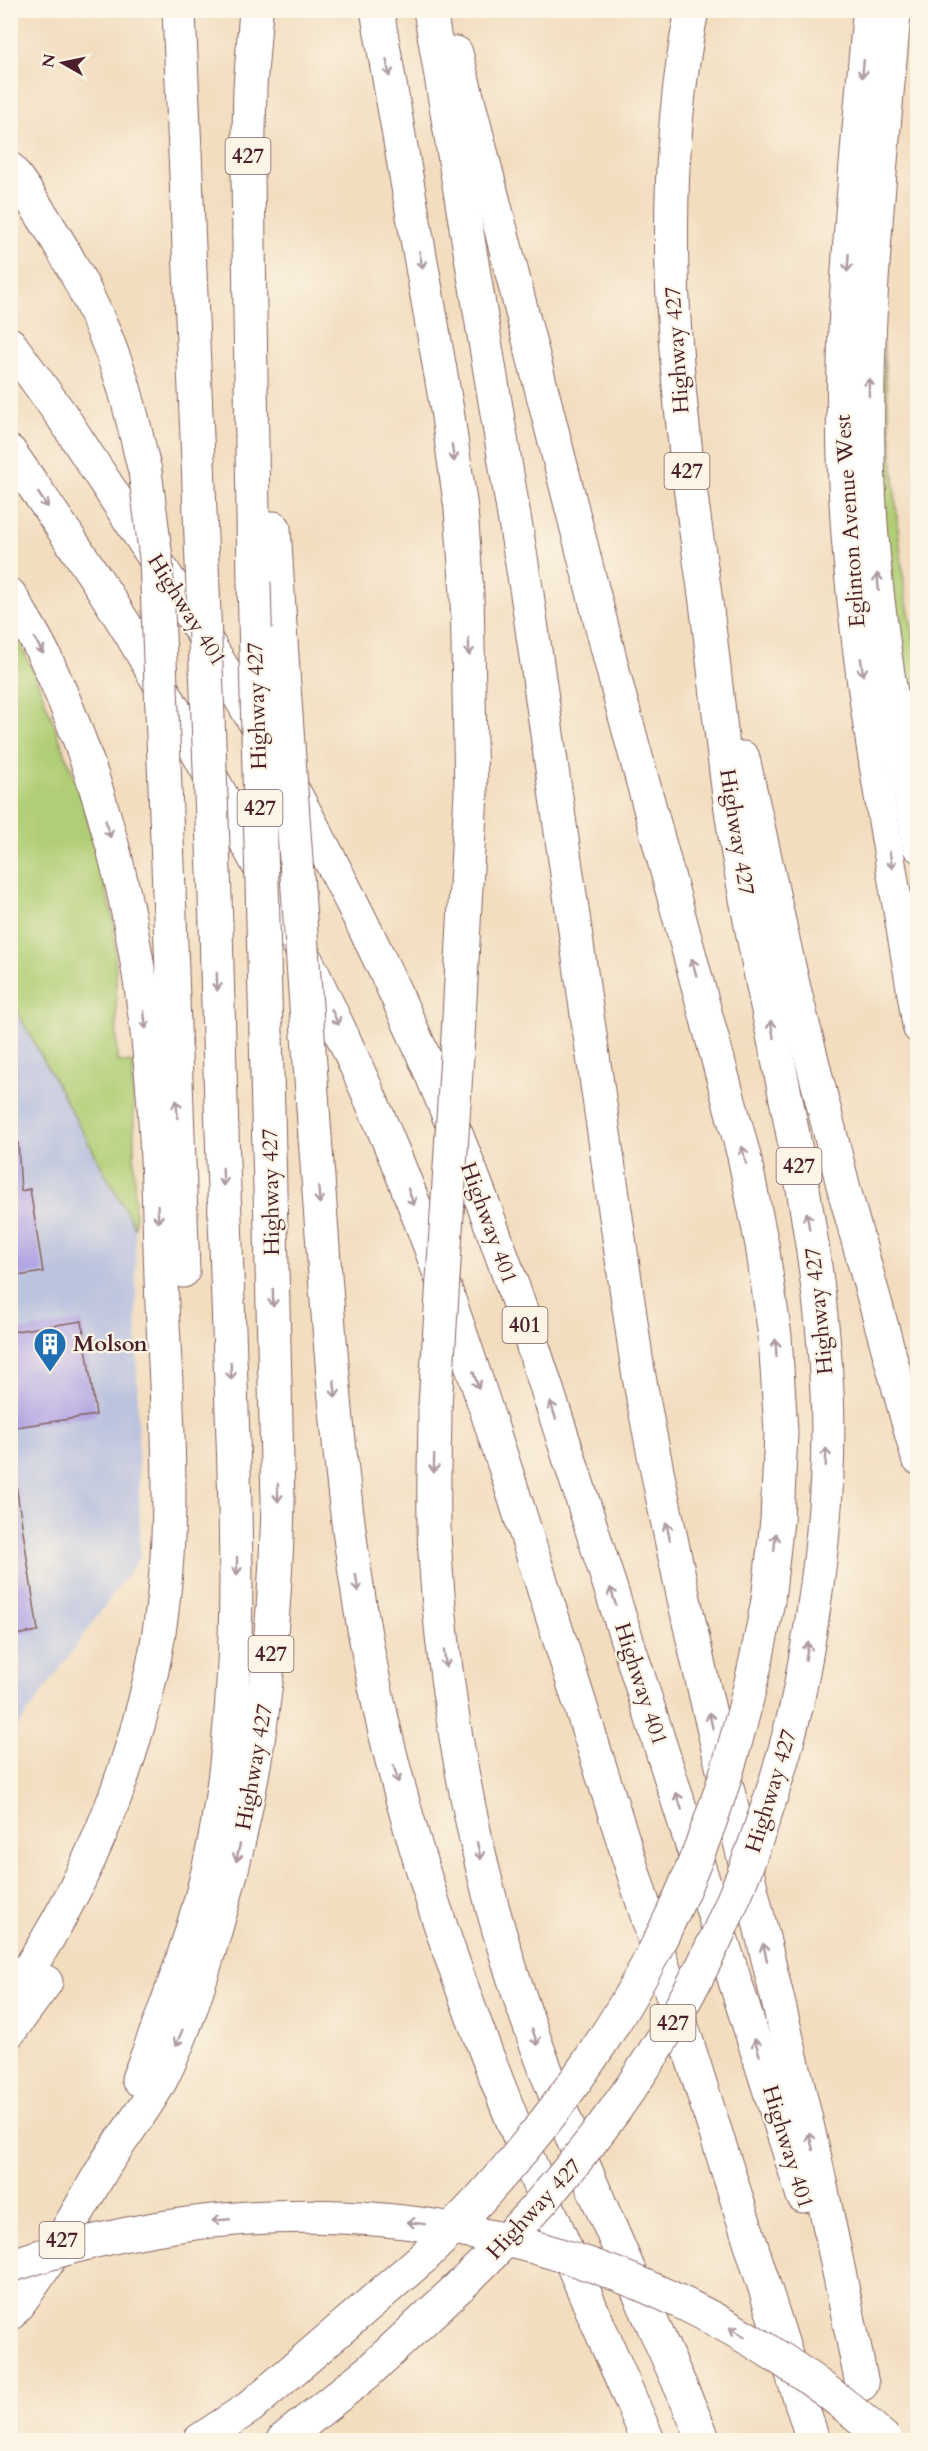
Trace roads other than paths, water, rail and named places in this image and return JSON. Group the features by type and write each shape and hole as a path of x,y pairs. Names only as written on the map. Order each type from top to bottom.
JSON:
{"highway":[{"path":"107,2162 170,1995 196,1913 217,1828 237,1643 237,1517 216,923 179,10"},
{"name":"Highway 427","path":"10,2314 48,2264 107,2162 137,2121 162,2078 203,1971 235,1866 266,1703 277,1567 278,1501 254,582 249,135 256,10"},
{"path":"377,10 447,410 461,509 471,682 471,792 435,1406 435,1551 441,1628 459,1753 480,1859 507,1953 548,2074 704,2440"},
{"path":"430,10 528,605 638,1371 692,1643 808,2125 862,2384"},
{"path":"200,2440 250,2407 425,2256 474,2208 561,2103 606,2037 657,1947 696,1864 720,1800 756,1668 768,1600 777,1520 781,1432 775,1336 762,1245 744,1156 616,683 445,10"},
{"name":"Highway 427","path":"283,2440 368,2372 461,2285 548,2198 587,2150 663,2040 717,1941 741,1884 778,1778 796,1708 816,1596 822,1539 827,1394 822,1324 798,1161 733,822 711,628 688,477 672,291 670,214 675,124 692,10"},
{"path":"10,169 44,214 89,300 118,370 145,471 156,558 187,1414 189,1539 185,1596 163,1716 127,1827 83,1921 33,2002 10,2031"},
{"path":"250,302 272,505 315,1137 342,1463 358,1589 384,1731 423,1872 467,2003 648,2440"},
{"name":"Highway 401","path":"10,344 87,454 187,608 253,717 345,891 444,1103 515,1295 586,1512 862,2384"},
{"path":"10,452 129,631 248,843 331,1010 397,1161 460,1329 813,2440"},
{"path":"10,595 44,654 77,734 108,828 131,924 145,1013 154,1108 169,1483 162,1610 153,1666 124,1776 100,1836 67,1906 38,1957 10,1997"},
{"path":"711,628 749,779 792,980 845,1193 918,1458"},
{"path":"10,2266 98,2240 151,2229 259,2216 368,2218 476,2232 581,2261 681,2302 776,2355 821,2386 886,2440"},
{"name":"401","path":"862,2384 880,2440"}],"main road":[{"name":"Eglinton Avenue West","path":"868,10 845,303 842,437 846,521 853,603 866,699 918,1028"},
{"name":"Eglinton Avenue West","path":"896,10 875,254 869,418 871,497 879,593 918,847"}],"place":[{"name":"Molson","path":"50,1373"}]}
